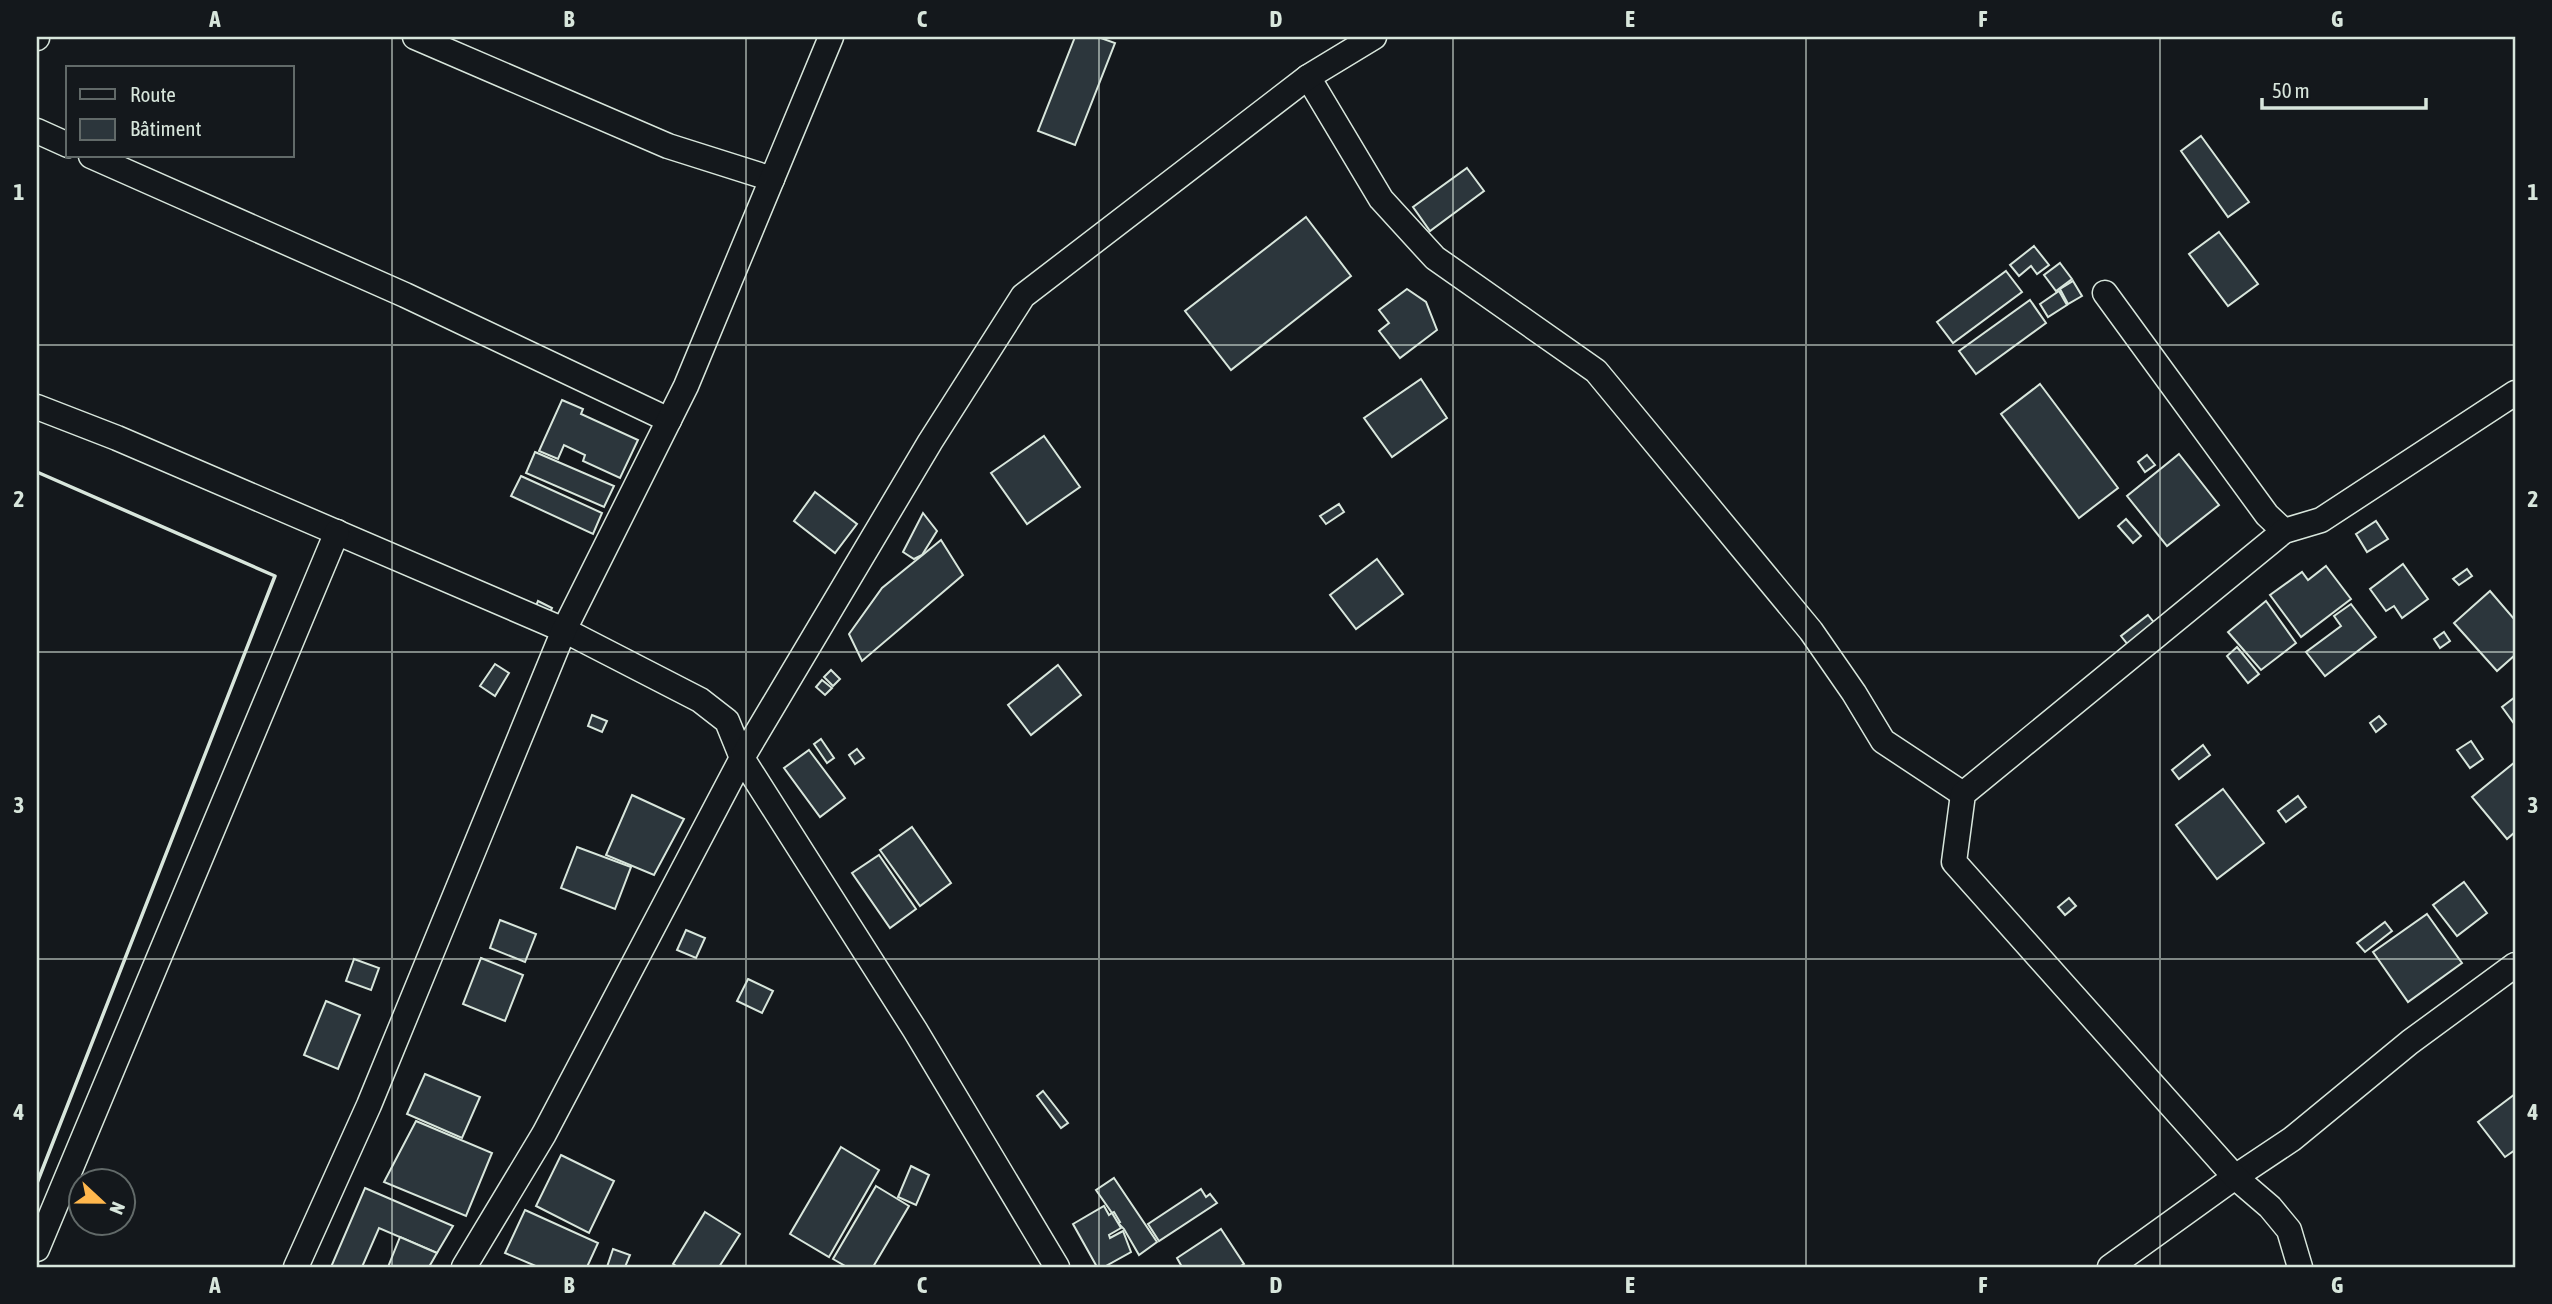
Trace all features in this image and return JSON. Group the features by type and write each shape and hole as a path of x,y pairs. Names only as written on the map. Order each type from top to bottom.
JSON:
{"street":[{"path":"415,37 668,146 772,179"},
{"path":"296,1267 369,1105 564,630 686,386 831,37"},
{"path":"464,1267 544,1134 742,758 930,442 1023,296 1308,77 1374,37"},
{"path":"1308,77 1381,199 1399,219 1435,258 1596,371 1811,631 1883,741 1963,794"},
{"path":"37,131 66,144"},
{"path":"96,158 405,295 669,420"},
{"path":"2105,293 2267,515 2284,531"},
{"path":"2300,1267 2289,1230 2270,1207 2235,1177 1954,862 1963,794 2284,531 2321,520 2515,393"},
{"path":"37,407 117,438 564,630 700,700 727,722 742,758 915,1030 1057,1267"},
{"path":"37,1249 337,532"},
{"path":"2110,1267 2292,1139 2410,1042 2515,965"}],"building":[{"path":"1075,37 1098,37 1115,43 1075,145 1038,131"},
{"path":"2201,136 2249,202 2228,217 2181,151"},
{"path":"1467,168 1484,191 1430,231 1413,207"},
{"path":"1306,217 1351,276 1231,370 1185,311"},
{"path":"2219,232 2258,284 2228,306 2189,254"},
{"path":"2034,246 2049,265 2037,274 2031,266 2019,276 2010,265"},
{"path":"2060,263 2072,279 2056,291 2044,275"},
{"path":"2006,271 2022,292 1953,343 1937,322"},
{"path":"2073,281 2082,296 2068,304 2060,289"},
{"path":"1407,289 1426,302 1437,330 1400,358 1379,331 1389,323 1379,310"},
{"path":"2059,291 2067,305 2048,317 2040,304"},
{"path":"2030,300 2046,323 1976,374 1959,351"},
{"path":"1421,379 1447,418 1392,457 1364,418"},
{"path":"2040,384 2118,488 2079,518 2001,414"},
{"path":"562,400 583,409 581,414 638,440 620,478 583,461 585,455 564,445 558,459 539,451"},
{"path":"1044,436 1080,487 1027,524 991,473"},
{"path":"535,452 614,486 604,507 526,473"},
{"path":"2179,454 2219,505 2167,546 2127,496"},
{"path":"2147,455 2155,465 2145,472 2138,462"},
{"path":"521,476 602,513 593,534 511,496"},
{"path":"815,492 857,524 835,553 794,521"},
{"path":"1339,504 1344,512 1326,524 1320,516"},
{"path":"923,513 937,531 922,555 914,559 903,552"},
{"path":"2126,519 2141,536 2133,543 2118,526"},
{"path":"2376,521 2388,539 2367,552 2356,534"},
{"path":"941,540 963,575 862,661 849,634 882,588"},
{"path":"1377,559 1403,594 1356,629 1330,595"},
{"path":"2403,564 2428,599 2402,618 2394,606 2386,611 2370,589"},
{"path":"2326,566 2351,599 2301,637 2270,595 2302,572 2308,580"},
{"path":"2467,569 2472,576 2459,585 2453,579"},
{"path":"2490,591 2515,620 2515,655 2497,671 2454,623"},
{"path":"538,601 552,608 546,622 532,616"},
{"path":"2266,601 2296,643 2261,670 2228,632"},
{"path":"2351,604 2376,637 2325,676 2306,652 2341,626 2334,616"},
{"path":"2148,615 2160,630 2133,651 2121,636"},
{"path":"2444,632 2450,641 2440,648 2434,639"},
{"path":"2237,647 2259,674 2248,683 2227,656"},
{"path":"495,664 509,673 495,696 480,686"},
{"path":"1058,665 1081,695 1031,735 1008,705"},
{"path":"831,670 840,679 833,686 824,677"},
{"path":"822,680 832,688 825,695 816,687"},
{"path":"2515,697 2515,725 2502,707"},
{"path":"592,715 607,721 602,732 588,726"},
{"path":"2379,716 2386,724 2376,732 2370,723"},
{"path":"821,739 834,758 827,763 814,744"},
{"path":"2471,741 2483,759 2470,768 2457,750"},
{"path":"2203,745 2210,755 2179,779 2172,770"},
{"path":"857,749 864,758 855,764 849,755"},
{"path":"809,750 845,798 820,817 784,768"},
{"path":"2515,762 2515,832 2507,839 2472,797"},
{"path":"2223,789 2264,843 2217,879 2176,825"},
{"path":"632,795 684,819 654,875 606,855"},
{"path":"2298,796 2306,807 2286,822 2278,811"},
{"path":"912,827 951,883 920,906 880,850"},
{"path":"577,847 631,867 615,909 561,888"},
{"path":"879,855 916,909 890,928 852,873"},
{"path":"2464,882 2487,913 2457,936 2433,905"},
{"path":"2069,898 2076,906 2065,915 2058,907"},
{"path":"2427,914 2462,963 2408,1002 2373,952"},
{"path":"500,920 536,934 525,962 490,948"},
{"path":"2385,922 2392,931 2365,952 2357,943"},
{"path":"686,930 705,938 696,958 677,950"},
{"path":"481,958 523,975 505,1021 463,1004"},
{"path":"354,959 379,968 371,990 346,981"},
{"path":"748,979 773,991 762,1013 737,1001"},
{"path":"326,1001 360,1015 338,1069 304,1055"},
{"path":"425,1074 480,1097 462,1138 407,1114"},
{"path":"1043,1091 1068,1123 1061,1128 1037,1096"},
{"path":"2515,1094 2515,1150 2505,1157 2478,1122"},
{"path":"416,1121 492,1153 466,1216 384,1182"},
{"path":"841,1147 879,1170 829,1257 790,1234"},
{"path":"561,1155 614,1181 589,1233 536,1206"},
{"path":"911,1166 929,1175 916,1205 898,1197"},
{"path":"1114,1178 1157,1242 1139,1255 1114,1212 1112,1213 1096,1190"},
{"path":"876,1186 909,1206 873,1267 847,1267 833,1259"},
{"path":"365,1188 453,1226 437,1253 379,1228 362,1267 331,1267"},
{"path":"1201,1189 1206,1197 1210,1194 1217,1203 1159,1241 1148,1224"},
{"path":"1104,1206 1121,1228 1109,1235 1110,1238 1123,1231 1131,1252 1104,1267 1097,1267 1073,1224"},
{"path":"525,1210 598,1243 587,1267 538,1267 505,1253"},
{"path":"705,1212 740,1234 719,1267 678,1267 673,1264"},
{"path":"1221,1229 1244,1264 1239,1267 1182,1267 1177,1258"},
{"path":"400,1237 437,1253 429,1267 388,1267"},
{"path":"613,1249 630,1255 625,1267 607,1267"}],"wall":[{"path":"37,472 275,576 37,1183"}]}
